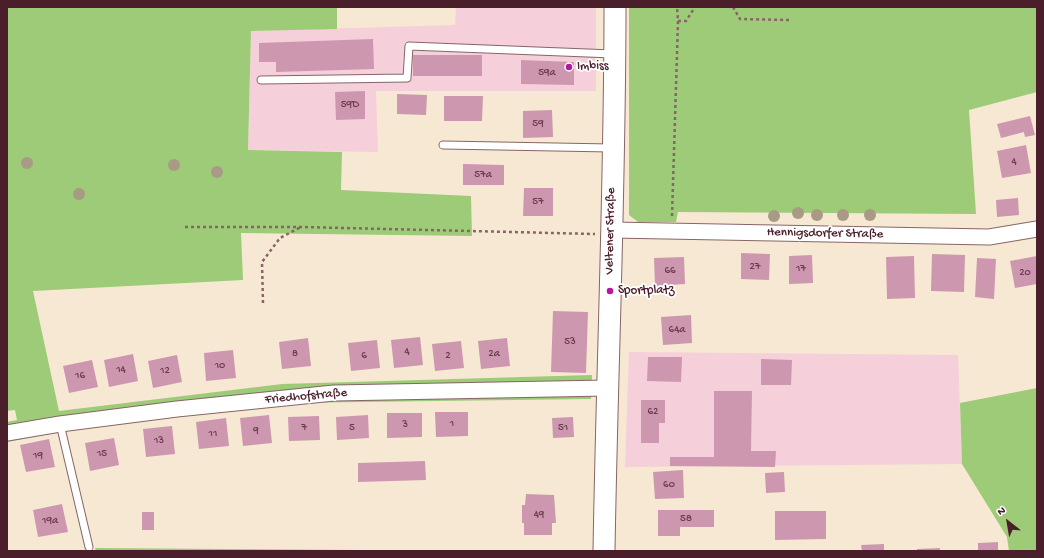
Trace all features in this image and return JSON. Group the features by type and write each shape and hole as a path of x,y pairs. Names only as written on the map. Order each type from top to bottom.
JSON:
{"main road":[{"name":"Veltener Straße","path":"604,551 612,232 615,7"}],"street":[{"name":"Hennigsdorfer Straße","path":"612,232 672,231 990,237 1037,229"},
{"name":"Friedhofstraße","path":"7,433 60,424 177,409 334,393 607,388"}],"lane":[{"path":"261,80 407,78 409,46 615,54"},
{"path":"443,145 613,148"},
{"path":"60,424 88,547"}],"path":[{"path":"672,231 678,21 677,7"},
{"path":"678,21 686,21 695,7"},
{"path":"733,7 740,19 789,20"},
{"path":"185,227 302,226 612,232"},
{"path":"263,303 262,262 280,238 302,226"}],"shaded area":[{"path":"456,7 596,7 596,91 376,91 378,152 248,150 251,31 455,25"},
{"path":"629,352 958,355 962,464 625,467"}],"green space":[{"path":"7,7 337,7 337,29 251,31 248,150 342,152 341,190 471,196 472,236 241,233 243,280 33,291 59,411 282,384 592,375 591,399 285,403 70,430 7,442 7,422 17,420 15,410 7,411"},
{"path":"629,7 1037,7 1037,92 969,110 976,214 678,212 676,222 638,222 629,215"},
{"path":"1037,388 1037,551 1009,551 1007,537 962,464 960,403"},
{"path":"95,548 363,550 363,551 96,551"}],"building":[{"path":"373,39 374,69 276,72 276,62 259,62 259,43"},
{"path":"413,55 482,55 482,76 413,76"},
{"path":"521,60 574,62 574,85 521,84"},
{"path":"365,91 365,119 336,120 335,92"},
{"path":"397,94 427,95 426,115 397,114"},
{"path":"444,96 483,96 482,121 444,121"},
{"path":"552,110 553,137 523,138 523,111"},
{"path":"1030,116 1035,135 1025,137 1024,132 1001,138 997,124"},
{"path":"1026,145 1031,173 1002,178 997,151"},
{"path":"463,164 504,165 504,185 463,185"},
{"path":"524,188 553,188 553,216 523,216"},
{"path":"1018,198 1019,215 997,217 996,200"},
{"path":"741,253 770,254 769,280 741,279"},
{"path":"932,254 965,255 964,292 931,291"},
{"path":"812,255 813,283 789,284 789,256"},
{"path":"914,256 915,298 887,299 886,257"},
{"path":"1037,256 1037,284 1015,288 1010,261"},
{"path":"684,257 685,284 655,286 654,258"},
{"path":"977,258 996,259 994,299 975,297"},
{"path":"553,311 588,312 586,373 551,372"},
{"path":"691,315 692,343 663,345 661,317"},
{"path":"420,337 423,365 394,368 391,340"},
{"path":"308,338 311,366 282,369 279,342"},
{"path":"507,338 510,366 481,369 478,341"},
{"path":"377,340 380,368 351,371 348,343"},
{"path":"461,341 464,368 435,371 432,344"},
{"path":"233,350 236,378 206,381 204,353"},
{"path":"133,354 138,381 109,387 104,360"},
{"path":"177,355 182,382 153,388 148,361"},
{"path":"648,357 682,357 681,382 647,381"},
{"path":"761,359 792,360 791,385 761,385"},
{"path":"92,360 98,387 69,393 63,366"},
{"path":"714,391 752,391 751,451 776,451 775,467 670,466 670,457 714,457"},
{"path":"641,400 665,400 665,423 659,423 659,443 641,443"},
{"path":"435,412 468,412 468,436 436,437"},
{"path":"387,413 422,413 422,437 387,438"},
{"path":"269,415 272,443 243,446 240,418"},
{"path":"368,415 369,438 337,440 336,417"},
{"path":"319,416 320,440 289,441 288,417"},
{"path":"573,417 574,437 553,438 552,418"},
{"path":"226,418 229,446 199,449 196,422"},
{"path":"172,426 175,454 146,457 143,429"},
{"path":"114,438 119,465 90,471 85,443"},
{"path":"49,439 55,467 26,472 20,445"},
{"path":"425,461 426,480 358,482 358,463"},
{"path":"683,470 684,498 655,499 653,472"},
{"path":"784,472 785,492 766,493 765,473"},
{"path":"526,494 554,495 556,523 552,523 552,535 524,535 522,505 525,505"},
{"path":"62,504 68,532 38,537 33,510"},
{"path":"658,510 714,510 714,527 680,527 680,536 658,536"},
{"path":"775,511 826,511 826,539 775,540"},
{"path":"142,512 154,512 154,530 142,530"},
{"path":"998,542 998,551 978,551 978,543"},
{"path":"884,544 884,551 862,551 861,545"},
{"path":"940,548 940,551 917,551 917,549"}],"place":[{"name":"Imbiss","path":"569,67"},
{"name":"Sportplatz","path":"610,291"}]}
